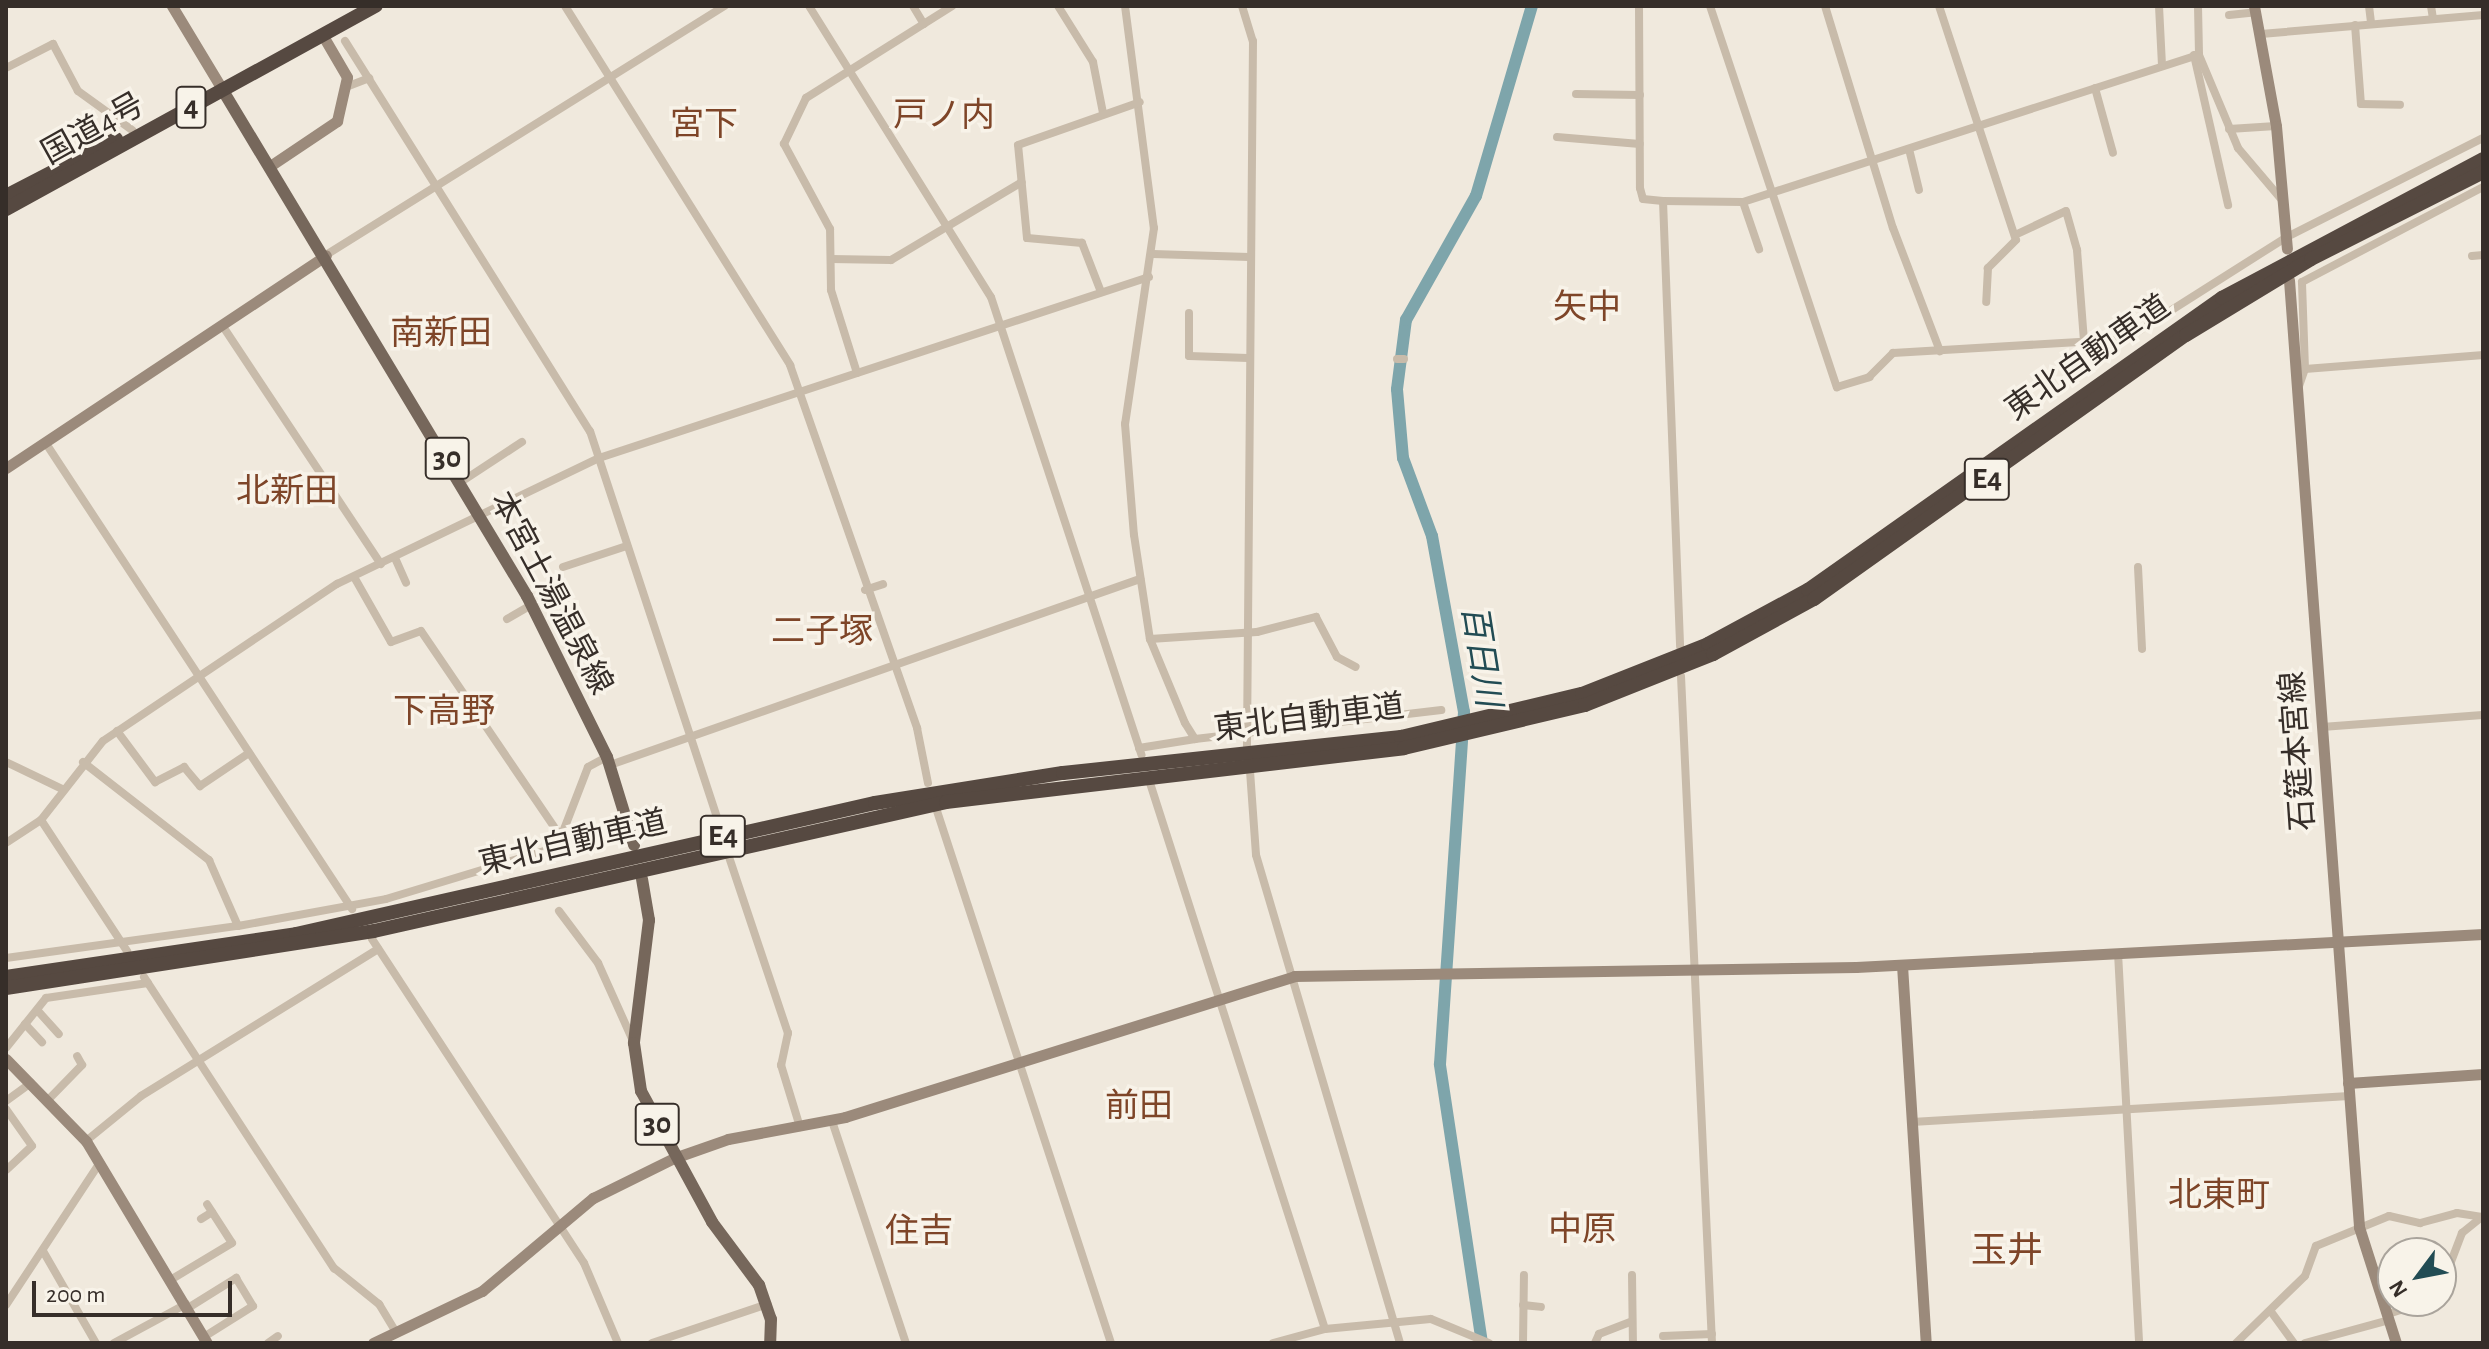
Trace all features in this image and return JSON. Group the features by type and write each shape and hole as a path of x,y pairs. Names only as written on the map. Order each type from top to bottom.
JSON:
{"highway":[{"name":"国道4号","path":"6,209 361,6"},
{"name":"国道4号","path":"6,196 220,85 323,36 376,6"},
{"name":"東北自動車道","path":"1469,730 1622,679 1764,615 1897,531 2222,298 2483,159"},
{"name":"東北自動車道","path":"6,988 359,934 946,802 1445,735 1627,689 1771,624 1904,540 2186,335 2350,237 2483,172"},
{"name":"東北自動車道","path":"6,977 311,931 956,788 1445,735"}],"main road":[{"name":"本宮土湯温泉線","path":"220,85 326,255 531,605 608,761 634,845"},
{"name":"30","path":"642,879 649,920 634,1043 641,1091 674,1158 768,1304 773,1340"}],"street":[{"path":"172,6 220,85"},
{"path":"565,6 787,359 890,664 917,728 928,783"},
{"path":"6,468 326,255 725,6"},
{"path":"809,6 948,227 1001,326 1141,752 1195,739 1441,710"},
{"path":"913,6 924,24"},
{"path":"857,373 831,290 830,229 783,149 806,98 952,6"},
{"path":"1058,6 1093,62 1103,113"},
{"path":"1125,6 1140,102 1153,254 1125,424 1140,579 1150,639 1195,739"},
{"path":"1242,6 1253,41 1247,746"},
{"path":"1639,6 1643,199 1663,201 1743,202 2196,55"},
{"path":"1710,6 1837,387 1869,377 1893,353 2133,337 2286,244 2483,138"},
{"path":"1825,6 1940,351"},
{"path":"1939,6 2015,235 2012,250 1988,268 1986,302"},
{"path":"2159,6 2162,65"},
{"path":"2198,6 2196,55 2228,205"},
{"path":"2369,6 2371,23"},
{"path":"2431,6 2433,19"},
{"path":"2229,15 2255,9 2276,126 2286,244"},
{"path":"2261,34 2483,15"},
{"path":"2355,25 2361,104 2400,105"},
{"path":"270,166 333,126 346,87 346,71 323,36"},
{"path":"345,41 590,431 720,827"},
{"path":"6,68 53,44 78,91 132,130"},
{"path":"2196,55 2250,168 2284,202"},
{"path":"346,87 369,78"},
{"path":"2095,88 2113,153"},
{"path":"1576,94 1640,95"},
{"path":"1101,292 1082,243 1028,241 1021,142 1140,102"},
{"path":"2229,129 2276,126"},
{"path":"1557,137 1640,144"},
{"path":"1909,149 1919,190"},
{"path":"831,259 891,260 1022,182"},
{"path":"2297,392 2305,369 2302,282 2483,187"},
{"path":"1663,201 1680,647"},
{"path":"1743,202 1759,249"},
{"path":"2015,235 2066,211 2077,250 2084,342"},
{"path":"1153,254 1249,257"},
{"path":"2472,256 2483,255"},
{"path":"6,843 41,820 83,762 117,731 198,674 354,577 599,458 1149,277"},
{"name":"石筵本宮線","path":"2289,280 2359,1227 2377,1281"},
{"path":"1189,313 1189,356 1248,358"},
{"path":"222,325 381,564"},
{"path":"2305,369 2483,355"},
{"path":"45,442 353,910"},
{"path":"461,482 522,442"},
{"path":"563,567 627,546"},
{"path":"395,558 406,583"},
{"path":"2138,567 2142,649"},
{"path":"354,577 391,642 421,631 561,837"},
{"path":"6,958 125,948 238,926 353,910 557,847 588,767 690,737 1089,594 1140,579"},
{"path":"865,590 883,584"},
{"path":"507,619 531,605"},
{"path":"1150,639 1246,634 1316,617 1337,657 1356,667"},
{"path":"1663,1336 1712,1338 1681,676"},
{"path":"2322,727 2483,715"},
{"path":"117,731 155,782 184,767 200,786 249,753"},
{"path":"6,762 62,789"},
{"path":"83,762 209,860 238,926"},
{"path":"1250,771 1256,855 1400,1343"},
{"path":"1150,783 1325,1329"},
{"path":"937,811 1111,1343"},
{"path":"41,820 125,948"},
{"path":"728,854 788,1033 781,1065 800,1127"},
{"path":"559,911 598,963 634,1043"},
{"path":"379,1342 482,1291 593,1198 674,1158 832,1121 1219,994 1294,976 1902,965 2483,934"},
{"path":"372,939 560,1224 618,1343"},
{"path":"86,1141 141,1096 202,1063 378,949"},
{"path":"2118,953 2139,1343"},
{"path":"1902,965 1926,1343"},
{"path":"6,1048 46,998 146,980 334,1268 379,1304 396,1332"},
{"path":"38,1011 59,1034"},
{"path":"25,1024 42,1042"},
{"path":"48,1100 82,1065 77,1056"},
{"path":"6,1059 86,1141 172,1279 187,1306 205,1340 253,1306 236,1278 187,1306 114,1343"},
{"path":"2348,1083 2483,1074"},
{"path":"6,1101 31,1083"},
{"path":"1912,1122 2349,1096"},
{"path":"6,1109 32,1151 6,1170"},
{"path":"832,1121 906,1343"},
{"path":"6,1305 99,1164"},
{"path":"172,1279 232,1243 207,1204"},
{"path":"201,1219 212,1212"},
{"path":"2236,1343 2272,1313 2309,1270 2316,1246 2389,1216 2420,1223 2457,1213 2482,1216"},
{"path":"2457,1246 2462,1233 2482,1216"},
{"path":"43,1251 96,1343"},
{"path":"1523,1343 1524,1275"},
{"path":"1632,1275 1633,1343"},
{"path":"652,1343 768,1304"},
{"path":"1523,1305 1541,1307"},
{"path":"2272,1313 2294,1343"},
{"path":"2305,1343 2389,1317"},
{"name":"石筵本宮線","path":"2389,1317 2396,1343"},
{"path":"1273,1343 1298,1341 1325,1329 1395,1327 1437,1320 1485,1341"},
{"path":"1595,1343 1599,1334 1631,1322"},
{"path":"268,1343 278,1336"}],"waterway":[{"name":"百日川","path":"1482,1343 1440,1064 1464,712 1432,536 1403,458 1397,389 1406,320 1476,196 1532,6"}],"district":[{"name":"戸ノ内","path":"944,117"},
{"name":"宮下","path":"704,126"},
{"name":"矢中","path":"1587,309"},
{"name":"南新田","path":"441,335"},
{"name":"北新田","path":"287,493"},
{"name":"二子塚","path":"822,633"},
{"name":"下高野","path":"444,713"},
{"name":"前田","path":"1139,1108"},
{"name":"北東町","path":"2219,1197"},
{"name":"中原","path":"1582,1231"},
{"name":"住吉","path":"919,1233"},
{"name":"玉井","path":"2007,1252"}]}
